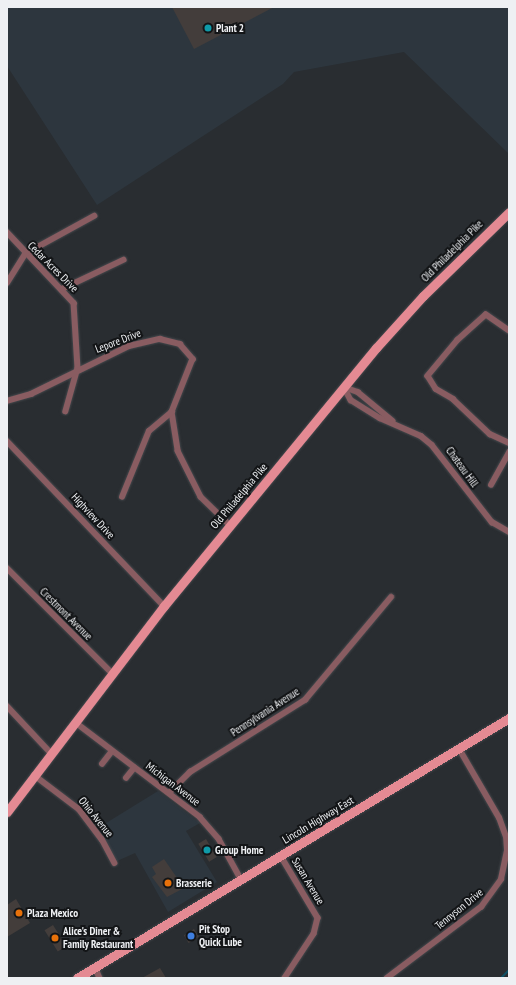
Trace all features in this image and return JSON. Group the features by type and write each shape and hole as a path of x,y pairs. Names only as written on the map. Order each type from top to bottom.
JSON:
{"main road":[{"name":"Old Philadelphia Pike","path":"7,812 74,722 164,606 344,387 402,318 509,212"},
{"name":"Lincoln Highway East","path":"77,978 509,718"}],"street":[{"path":"7,283 25,254 94,216"},
{"name":"Cedar Acres Drive","path":"7,232 25,254 62,289 74,303 78,368 66,411"},
{"path":"62,289 123,260"},
{"path":"509,331 486,315 458,340 428,376 436,389 453,399 490,434 509,443"},
{"name":"Lepore Drive","path":"7,401 31,394 78,368 148,340 160,339 180,344 193,359 172,412"},
{"name":"Chateau Hill","path":"344,387 351,400 432,445 492,522 509,532"},
{"name":"Chateau Hill","path":"344,387 358,392 393,422"},
{"path":"122,497 149,431 172,412"},
{"path":"172,412 178,451 194,485 212,509 230,525"},
{"name":"Highview Drive","path":"7,441 164,606"},
{"path":"491,486 509,452"},
{"name":"Crestmont Avenue","path":"7,568 112,674"},
{"name":"Pennsylvania Avenue","path":"169,793 190,772 305,700 391,597"},
{"path":"7,706 51,753"},
{"name":"Michigan Avenue","path":"74,722 169,793 210,827 241,879"},
{"name":"Tennyson Drive","path":"387,978 481,907 501,879 507,850 506,837 499,818 459,749"},
{"path":"102,764 112,751"},
{"path":"126,778 134,768"},
{"name":"Ohio Avenue","path":"34,776 79,809 102,839 115,863"},
{"name":"Susan Avenue","path":"281,856 318,918 314,934 285,978"},
{"path":"95,967 100,978"}],"shaded area":[{"path":"7,7 509,7 509,154 404,52 294,72 283,84 97,205 7,66"},
{"path":"158,791 200,823 186,831 217,882 168,912 135,853 117,861 98,828"}],"building":[{"name":"Plant 2","path":"172,7 274,7 194,49"},
{"name":"Group Home","path":"206,839 217,857 209,862 198,844"},
{"name":"Brasserie","path":"164,859 184,888 167,897 152,877 156,874 152,867"},
{"path":"16,899 30,923 7,937 7,905"},
{"name":"Alice's Diner & Family Restaurant","path":"53,925 66,946 58,952 45,930"},
{"name":"Pit Stop Quick Lube","path":"194,929 199,937 189,943 184,935"},
{"path":"160,968 166,978 142,978"}],"waterway":[{"path":"501,978 509,970"}],"place":[{"name":"Plant 2","path":"208,28"},
{"name":"Group Home","path":"207,850"},
{"name":"Brasserie","path":"168,883"},
{"name":"Plaza Mexico","path":"19,913"},
{"name":"Pit Stop Quick Lube","path":"191,936"},
{"name":"Alice's Diner & Family Restaurant","path":"55,938"}]}
